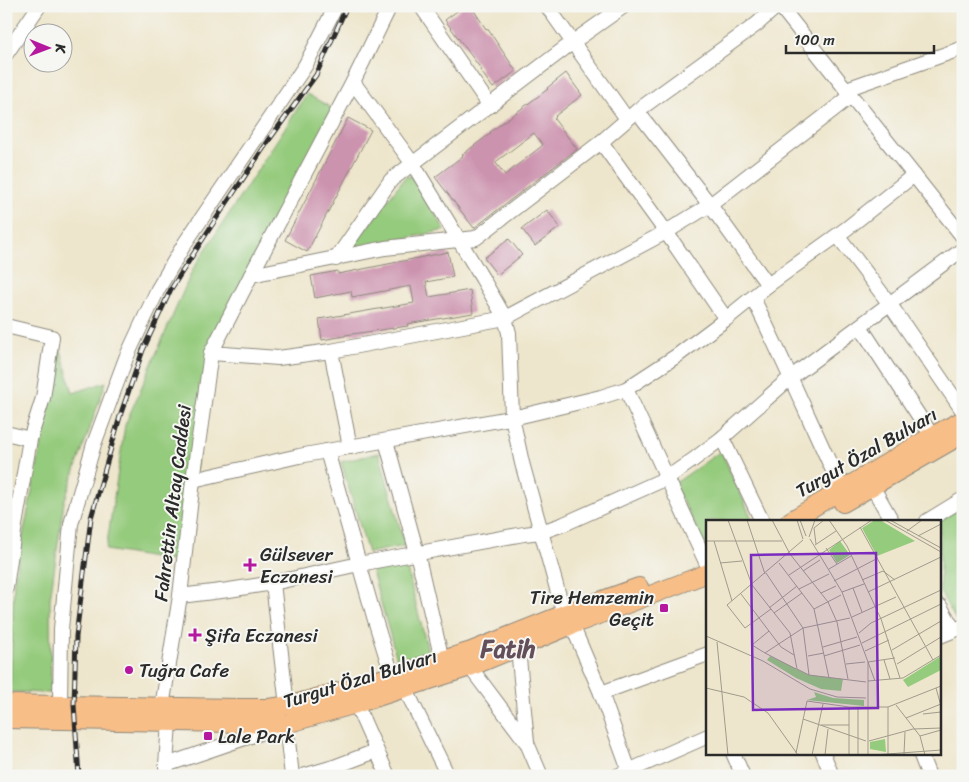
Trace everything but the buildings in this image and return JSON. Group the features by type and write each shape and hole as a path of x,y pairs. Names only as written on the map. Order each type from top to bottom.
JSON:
{"main road":[{"name":"Turgut Özal Bulvarı","path":"799,520 842,490 932,436 963,420"},
{"name":"Turgut Özal Bulvarı","path":"799,520 872,486 963,434"},
{"name":"Turgut Özal Bulvarı","path":"6,704 268,708 286,706 326,696 568,620 706,565"},
{"name":"Turgut Özal Bulvarı","path":"6,720 286,724 356,704 470,667 518,648 568,620"}],"street":[{"path":"6,54 38,6"},
{"path":"60,705 61,629 71,524 94,444 126,358 162,281 185,243 305,66 336,6"},
{"name":"Fahrettin Altay Caddesi","path":"162,707 180,596 193,480 211,353 353,82 390,6"},
{"path":"422,6 490,106"},
{"path":"547,6 573,42 632,115 710,205 768,285"},
{"path":"336,259 391,180 573,42 624,6"},
{"path":"251,275 385,248 476,238 601,142 632,115 757,24 778,6 963,237"},
{"path":"211,353 278,358 331,351 505,318 666,232 710,205 848,92 963,48"},
{"path":"353,82 413,164 505,318 509,332 512,418 522,463 568,620 600,693 625,774 706,737"},
{"path":"601,142 726,319"},
{"path":"193,480 299,456 512,418 601,397 626,389 678,355 768,285 838,236 914,176"},
{"path":"838,236 889,303 963,410"},
{"path":"180,596 274,583 359,564 541,532 564,524 667,478 722,438 790,378 963,249"},
{"path":"753,298 842,490"},
{"path":"6,326 52,337 43,398 30,439 6,588"},
{"path":"860,326 932,436"},
{"path":"331,351 350,447"},
{"path":"626,389 706,563"},
{"path":"6,434 30,439"},
{"path":"722,438 762,520"},
{"path":"386,440 417,553 442,660"},
{"path":"327,451 392,675"},
{"path":"872,486 891,520"},
{"path":"929,520 963,499"},
{"path":"274,583 286,706"},
{"path":"942,608 958,628 942,635"},
{"path":"518,648 528,743 541,776"},
{"path":"600,693 706,655"},
{"path":"470,667 528,743"},
{"path":"405,688 448,776"},
{"path":"356,704 388,776"},
{"path":"169,723 166,771 286,724 292,776"},
{"path":"303,776 334,767 376,751"},
{"path":"733,754 743,776"},
{"path":"823,754 832,776"},
{"path":"920,754 930,776"}],"green space":[{"path":"307,94 337,111 211,353 184,563 106,550 125,425 193,269"},
{"path":"412,176 445,230 357,249 353,248 354,244 405,177"},
{"path":"57,336 73,393 106,382 64,502 50,599 51,693 10,692 14,580 52,392"},
{"path":"721,451 753,520 706,520 706,547 674,484"},
{"path":"379,453 405,546 368,553 341,462"},
{"path":"963,506 963,616 956,620 942,596 942,520"},
{"path":"406,565 429,655 398,663 372,571"}],"railway":[{"path":"79,776 74,705 76,636 91,518 121,413 143,350 171,289 269,140 316,75 347,6"}],"place":[{"name":"Gülsever Eczanesi","path":"250,565"},
{"name":"Tire Hemzemin Geçit","path":"664,608"},
{"name":"Şifa Eczanesi","path":"195,635"},
{"name":"Tuğra Cafe","path":"129,670"},
{"name":"Lale Park","path":"208,736"}],"district":[{"name":"Fatih","path":"508,649"}]}
